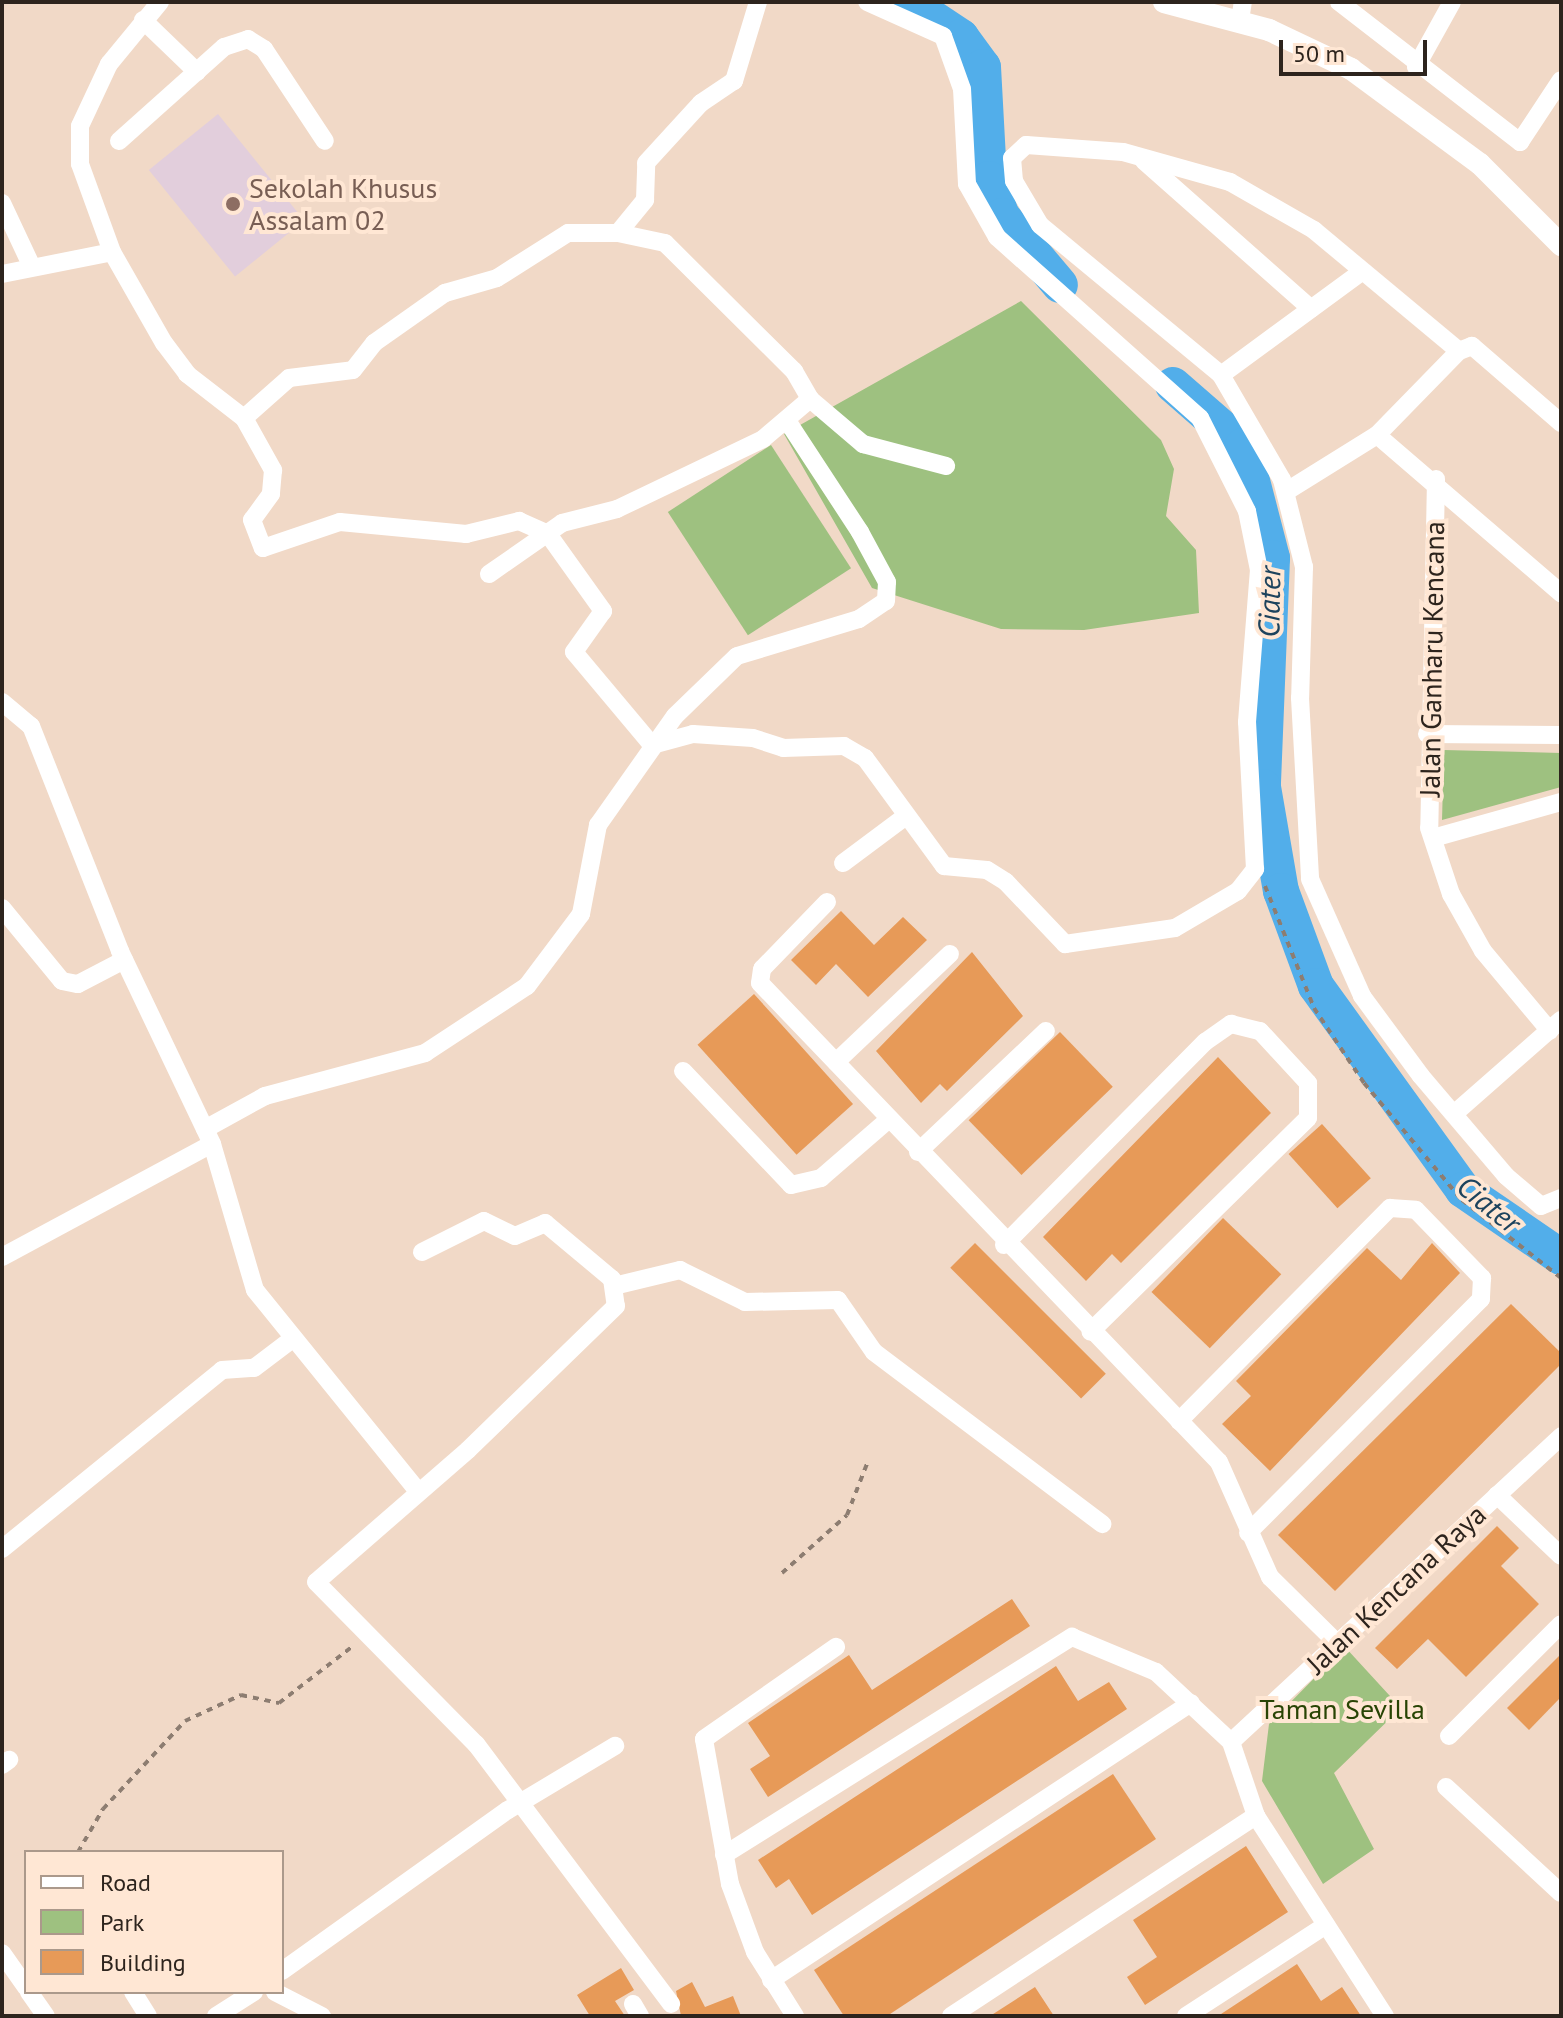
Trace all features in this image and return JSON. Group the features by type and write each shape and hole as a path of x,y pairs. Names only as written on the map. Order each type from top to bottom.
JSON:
{"street":[{"path":"160,2 109,64 80,126 80,164 112,252 187,374 244,418 276,482 252,520 263,548 340,522 466,534 512,520 548,534 603,611 577,645 576,658 652,745"},
{"path":"618,233 645,200 646,163 701,103 734,81 758,2"},
{"path":"652,745 693,734 753,738 783,748 844,746 865,758 944,866 987,870 1006,882 1065,944 1175,928 1238,891 1255,869 1247,722 1259,570 1247,511 1225,460 1174,391 997,237 967,184 962,89 943,36 867,2"},
{"path":"1164,2 1242,11 1351,69 1480,164 1560,243"},
{"path":"1339,2 1416,67 1520,142 1561,80"},
{"path":"1416,67 1452,2"},
{"path":"143,20 197,72"},
{"path":"119,141 236,40 256,42 325,141"},
{"path":"1553,1203 1506,1176 1362,996 1310,879 1300,698 1304,567 1287,491 1221,375 1040,225 1010,169 1026,145 1139,156 1230,182 1314,230 1360,273 1465,348 1561,423"},
{"path":"1139,156 1311,309"},
{"path":"2,203 31,265"},
{"path":"244,418 289,378 353,370 368,348 445,293 497,278 568,233 618,233 665,243 794,371 810,399 870,449 946,466"},
{"path":"2,274 31,265 112,252"},
{"path":"1221,375 1360,273"},
{"path":"1287,491 1377,435 1465,348"},
{"path":"489,574 548,534 617,509 788,422 810,399"},
{"path":"2,1257 209,1136 265,1096 425,1053 527,986 581,914 598,825 652,745 737,656 859,619 886,601 887,582 860,532 788,422"},
{"path":"1377,435 1436,479 1561,593"},
{"name":"Jalan Ganharu Kencana","path":"1436,479 1427,734 1433,838 1451,894 1483,951 1555,1026"},
{"path":"2,702 31,726 124,960 209,1136 255,1290 291,1340 418,1491"},
{"path":"1427,734 1561,735"},
{"path":"1433,838 1561,802"},
{"path":"843,863 906,816"},
{"path":"827,902 759,975 1004,1245 1219,1462 1270,1577 1338,1644"},
{"path":"2,908 62,981 78,984 124,960"},
{"path":"836,1062 950,954"},
{"path":"1004,1245 1205,1042 1231,1024 1260,1031 1308,1083 1308,1118 1090,1332"},
{"path":"1455,1113 1555,1026"},
{"path":"918,1152 1046,1031"},
{"path":"683,1071 791,1185 821,1178 888,1120"},
{"path":"1179,1421 1390,1208 1416,1210 1482,1278 1481,1299 1248,1533"},
{"path":"422,1252 484,1221 515,1236 545,1223 618,1285"},
{"path":"618,1285 680,1270 745,1302 838,1300 874,1352 1102,1524"},
{"path":"618,1285 616,1306 418,1491 317,1576 323,1595 476,1744 671,2004"},
{"path":"2,1549 130,1438 222,1370 254,1368 291,1340"},
{"name":"Jalan Kencana Raya","path":"1231,1742 1561,1436"},
{"path":"1497,1495 1561,1556"},
{"path":"1449,1736 1561,1624"},
{"path":"724,1855 1069,1637 1156,1672 1231,1742 1256,1816 1385,2016"},
{"path":"795,2016 771,1980 724,1855 704,1739 836,1647"},
{"path":"771,1980 1191,1703"},
{"path":"284,1970 519,1803 615,1746"},
{"path":"1446,1787 1561,1893"},
{"path":"951,2016 1256,1816"},
{"path":"1186,2016 1326,1925"},
{"path":"2,1953 24,1984"},
{"path":"30,1994 46,2016"},
{"path":"134,1994 148,2016"},
{"path":"216,2016 251,1994"},
{"path":"279,1994 322,2016"}],"path":[{"path":"1255,869 1314,1008 1364,1083 1462,1200 1561,1278"},
{"path":"782,1573 847,1515 868,1461"},
{"path":"79,1850 103,1809 185,1721 241,1695 279,1703 364,1637"}],"shaded area":[{"name":"Sekolah Khusus Assalam 02","path":"218,114 304,220 235,276 149,170"}],"green space":[{"path":"1021,301 1161,440 1174,469 1166,516 1196,550 1199,613 1084,630 1001,629 872,588 784,434"},
{"path":"771,445 851,568 748,635 668,512"},
{"path":"1444,750 1561,753 1561,787 1442,820"},
{"name":"Taman Sevilla","path":"1345,1647 1401,1708 1334,1773 1374,1849 1323,1884 1262,1781 1269,1724"}],"building":[{"path":"841,911 874,945 903,917 927,940 868,997 836,964 816,985 791,960"},
{"path":"972,952 1023,1016 947,1091 940,1084 921,1103 876,1051"},
{"path":"754,994 853,1104 797,1155 698,1045"},
{"path":"1060,1032 1113,1087 1021,1175 969,1120"},
{"path":"1218,1057 1271,1113 1121,1263 1112,1254 1086,1281 1043,1237"},
{"path":"1322,1124 1371,1178 1337,1208 1289,1154"},
{"path":"1223,1218 1281,1274 1210,1348 1151,1292"},
{"path":"975,1243 1106,1374 1081,1399 950,1268"},
{"path":"1432,1243 1460,1273 1270,1471 1222,1424 1251,1396 1236,1381 1367,1248 1401,1280"},
{"path":"1511,1304 1561,1353 1561,1364 1335,1591 1278,1535"},
{"path":"1497,1526 1519,1548 1501,1566 1539,1604 1466,1677 1428,1639 1397,1669 1375,1648"},
{"path":"1012,1599 1030,1626 768,1797 750,1769 770,1756 748,1723 849,1655 872,1690"},
{"path":"1561,1654 1561,1697 1529,1730 1507,1708"},
{"path":"1056,1666 1078,1701 1109,1682 1127,1709 812,1915 789,1879 776,1888 758,1860"},
{"path":"1113,1774 1156,1839 887,2016 844,2016 814,1970"},
{"path":"1246,1846 1288,1912 1145,2005 1127,1977 1157,1957 1133,1920"},
{"path":"1297,1964 1321,2001 1342,1987 1361,2016 1218,2016"},
{"path":"621,1968 634,1990 615,2001 625,2016 590,2016 577,1995"},
{"path":"692,1982 705,2007 733,1996 741,2016 681,2016 676,1991"},
{"path":"1035,1987 1054,2016 990,2016 1015,2000"}],"waterway":[{"name":"Ciater","path":"891,2 922,11 961,37 983,67 989,179 1002,216 1060,285"},
{"name":"Ciater","path":"1173,385 1243,446 1272,558 1263,787 1281,891 1316,986 1463,1190 1561,1257"}],"place":[{"name":"Sekolah Khusus Assalam 02","path":"233,204"}]}
